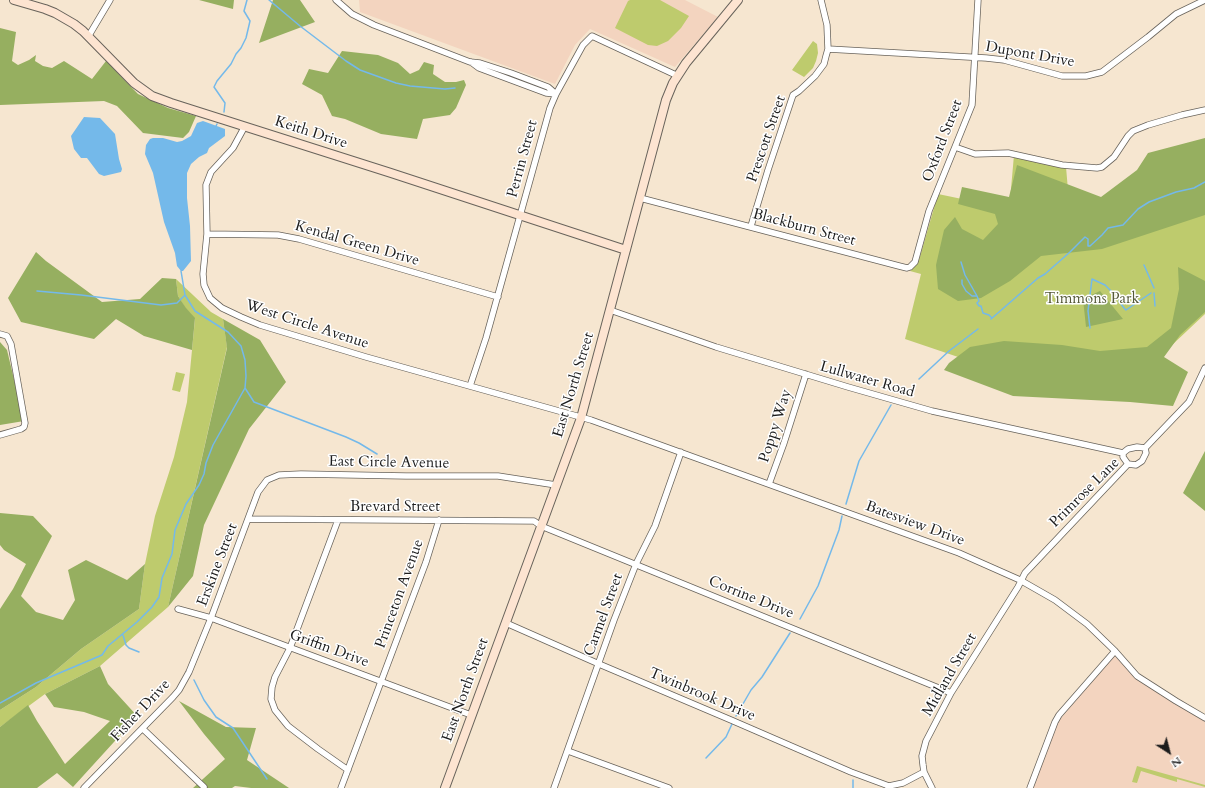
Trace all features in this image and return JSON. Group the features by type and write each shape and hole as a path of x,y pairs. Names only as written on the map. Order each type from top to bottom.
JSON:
{"main road":[{"name":"Keith Drive","path":"14,0 55,13 74,24 134,82 152,96 626,250"},
{"name":"East North Street","path":"445,788 581,418 666,100 678,76 690,58 738,0"}],"street":[{"path":"88,37 110,0"},
{"path":"336,0 352,14 360,18 470,62 485,71 546,93 556,94"},
{"name":"Prescott Street","path":"751,226 768,168 793,95 807,85 824,64 828,49 827,25 821,0"},
{"name":"Oxford Street","path":"928,217 934,198 972,105 978,0"},
{"name":"Dupont Drive","path":"828,49 975,57 1004,60 1062,76 1094,74 1102,72 1131,51 1176,14 1205,0"},
{"name":"Perrin Street","path":"470,386 498,297 550,108 583,45 592,36 678,76"},
{"path":"470,62 480,63 512,73 548,87 556,94"},
{"path":"955,147 975,154 1008,153 1062,165 1097,168 1102,167 1114,157 1128,136 1134,132 1148,125 1205,110"},
{"name":"West Circle Avenue","path":"245,126 233,148 211,172 206,185 207,234 203,274 204,285 210,298 222,308 237,316 260,324 366,357 581,418"},
{"name":"Blackburn Street","path":"640,198 907,268 915,262 928,217"},
{"name":"Kendal Green Drive","path":"207,234 278,235 292,238 498,297"},
{"name":"Lullwater Road","path":"610,310 716,347 932,411 1123,453 1128,449 1137,447 1145,448"},
{"path":"0,334 8,336 11,344 25,423 24,427 21,429 0,435"},
{"name":"Primrose Lane","path":"1020,580 1025,572 1128,464 1136,465 1142,461 1146,453 1145,448 1189,402 1205,368"},
{"name":"Poppy Way","path":"769,484 806,374"},
{"name":"Batesview Drive","path":"581,418 591,420 681,452 959,553 1020,580 1070,610 1115,651 1137,676 1205,718"},
{"name":"Carmel Street","path":"554,788 598,664 636,564 655,526 681,452"},
{"path":"1123,453 1123,457 1128,464"},
{"name":"East Circle Avenue","path":"248,519 260,488 267,480 279,475 498,476 556,484"},
{"name":"Brevard Street","path":"248,519 531,520 537,522 541,526"},
{"name":"Erskine Street","path":"211,618 248,519"},
{"path":"338,520 290,648 280,667 272,688 272,705 288,726 348,770"},
{"name":"Princeton Avenue","path":"341,788 426,562 439,520"},
{"name":"Corrine Drive","path":"541,526 951,694"},
{"name":"Midland Street","path":"932,788 924,772 922,756 926,741 951,694 1011,598 1020,580"},
{"name":"Griffin Drive","path":"178,609 211,618 471,715"},
{"name":"Fisher Drive","path":"84,788 173,698 179,690 189,672 211,618"},
{"name":"Twinbrook Drive","path":"506,622 598,664 889,787"},
{"path":"1030,788 1059,714 1115,651"},
{"path":"142,729 204,787"},
{"path":"568,751 668,788"},
{"path":"889,787 903,783 924,772"}],"shaded area":[{"path":"359,0 685,0 718,17 675,67 590,29 575,45 555,84 360,12"},
{"path":"1114,655 1141,681 1205,718 1205,788 1031,788 1057,723"}],"green space":[{"path":"199,0 234,0 233,9"},
{"path":"273,0 300,0 315,22 259,43"},
{"path":"660,0 689,16 681,28 668,41 657,46 648,45 615,28 628,1"},
{"path":"0,28 16,32 12,61 18,65 36,55 35,61 43,66 52,68 64,61 92,79 106,61 138,94 168,108 196,116 189,132 183,138 143,133 117,106 104,101 0,105"},
{"path":"813,41 817,44 818,53 816,61 813,68 804,77 792,70"},
{"path":"342,51 378,55 398,63 410,74 419,70 424,62 434,65 433,74 445,82 464,80 466,85 456,108 450,115 423,119 417,139 381,134 345,119 332,116 322,95 302,84 309,69 328,73"},
{"path":"1205,138 1205,215 1102,249 1041,256 1010,281 981,298 958,301 938,289 936,265 944,230 955,217 962,229 983,240 998,224 995,214 958,204 962,187 1009,197 1017,165 1101,197 1137,170 1148,153"},
{"name":"Timmons Park","path":"1014,155 1066,167 1070,213 1205,155 1205,314 1155,361 967,360 905,339 921,274 910,271 919,260 938,194 962,199 1010,200"},
{"path":"36,252 102,302 140,299 162,278 176,279 178,296 195,318 192,350 144,336 116,319 94,339 21,322 8,298"},
{"path":"1178,267 1205,281 1205,312 1180,335 1164,357 1188,372 1173,406 1130,402 1013,396 944,370 949,363 970,347 1004,341 1062,345 1100,351 1147,347 1171,328 1179,289"},
{"path":"176,279 211,312 223,319 227,347 168,607 100,666 45,694 0,727 0,710 36,687 81,649 139,609 145,564 155,516 174,457 187,402 195,319 186,309 178,296"},
{"path":"1100,291 1123,319 1086,327 1083,299"},
{"path":"223,319 260,340 286,382 249,429 204,525 193,576 168,607 227,348"},
{"path":"0,342 7,350 24,421 0,425"},
{"path":"176,372 185,374 180,392 172,390"},
{"path":"1205,451 1205,511 1183,493"},
{"path":"0,513 33,516 52,536 21,596 36,612 63,620 75,600 68,570 86,560 127,580 145,564 139,609 81,649 36,687 0,710 0,609 13,589 26,564 4,550 0,545"},
{"path":"100,666 108,684 139,718 124,731 73,787 57,773 37,788 0,788 0,727 28,705 65,764 110,721 84,712 54,707 45,694"},
{"path":"179,701 226,727 256,728 247,760 289,788 251,788 235,786 232,788 193,788 225,759"},
{"path":"1137,766 1205,785 1205,787 1177,779 1177,782 1141,771 1137,783 1132,782"}],"water":[{"path":"84,117 100,118 115,134 122,169 121,172 104,176 99,174 87,158 81,158 74,149 71,136"},
{"path":"203,121 225,129 225,136 209,148 207,153 199,157 191,164 187,173 191,261 183,271 181,271 177,266 175,253 164,222 153,173 145,154 146,145 150,139 153,138 163,138 177,142 182,141 191,136 197,123"}],"waterway":[{"path":"224,112 225,103 214,87 231,64 246,38 250,21 244,11 247,0"},
{"path":"269,0 300,26 360,70 396,83 410,86 445,89 455,88"},
{"path":"991,319 1038,278 1045,274 1085,237 1088,239 1088,246 1090,246 1108,228 1123,225 1138,209 1149,202 1176,192 1194,188 1205,182"},
{"path":"961,262 965,275 979,301 977,303 981,306 983,313 992,318"},
{"path":"1144,265 1154,288"},
{"path":"0,703 36,683 102,655 108,646 137,622 152,607 159,597 162,578 172,554 175,530 186,504 199,485 204,474 206,463 213,445 245,388 246,376 245,360 241,346 228,332 195,311 185,295 181,271"},
{"path":"1092,279 1105,285 1113,293"},
{"path":"1090,328 1088,311 1092,279"},
{"path":"962,280 962,284 966,291 972,296 977,296"},
{"path":"37,291 161,305 177,303 185,295"},
{"path":"1119,301 1126,310 1151,293"},
{"path":"1154,293 1155,306"},
{"path":"919,379 949,351 978,329"},
{"path":"245,388 254,402 346,437 377,454"},
{"path":"846,504 859,461 891,405"},
{"path":"800,619 818,586 839,530 842,516"},
{"path":"736,716 751,690 762,677 790,633"},
{"path":"123,635 126,645 129,648 139,652"},
{"path":"194,680 204,700 216,717 233,728 267,779"},
{"path":"706,758 726,737 732,724"},
{"path":"853,780 853,788"}]}
